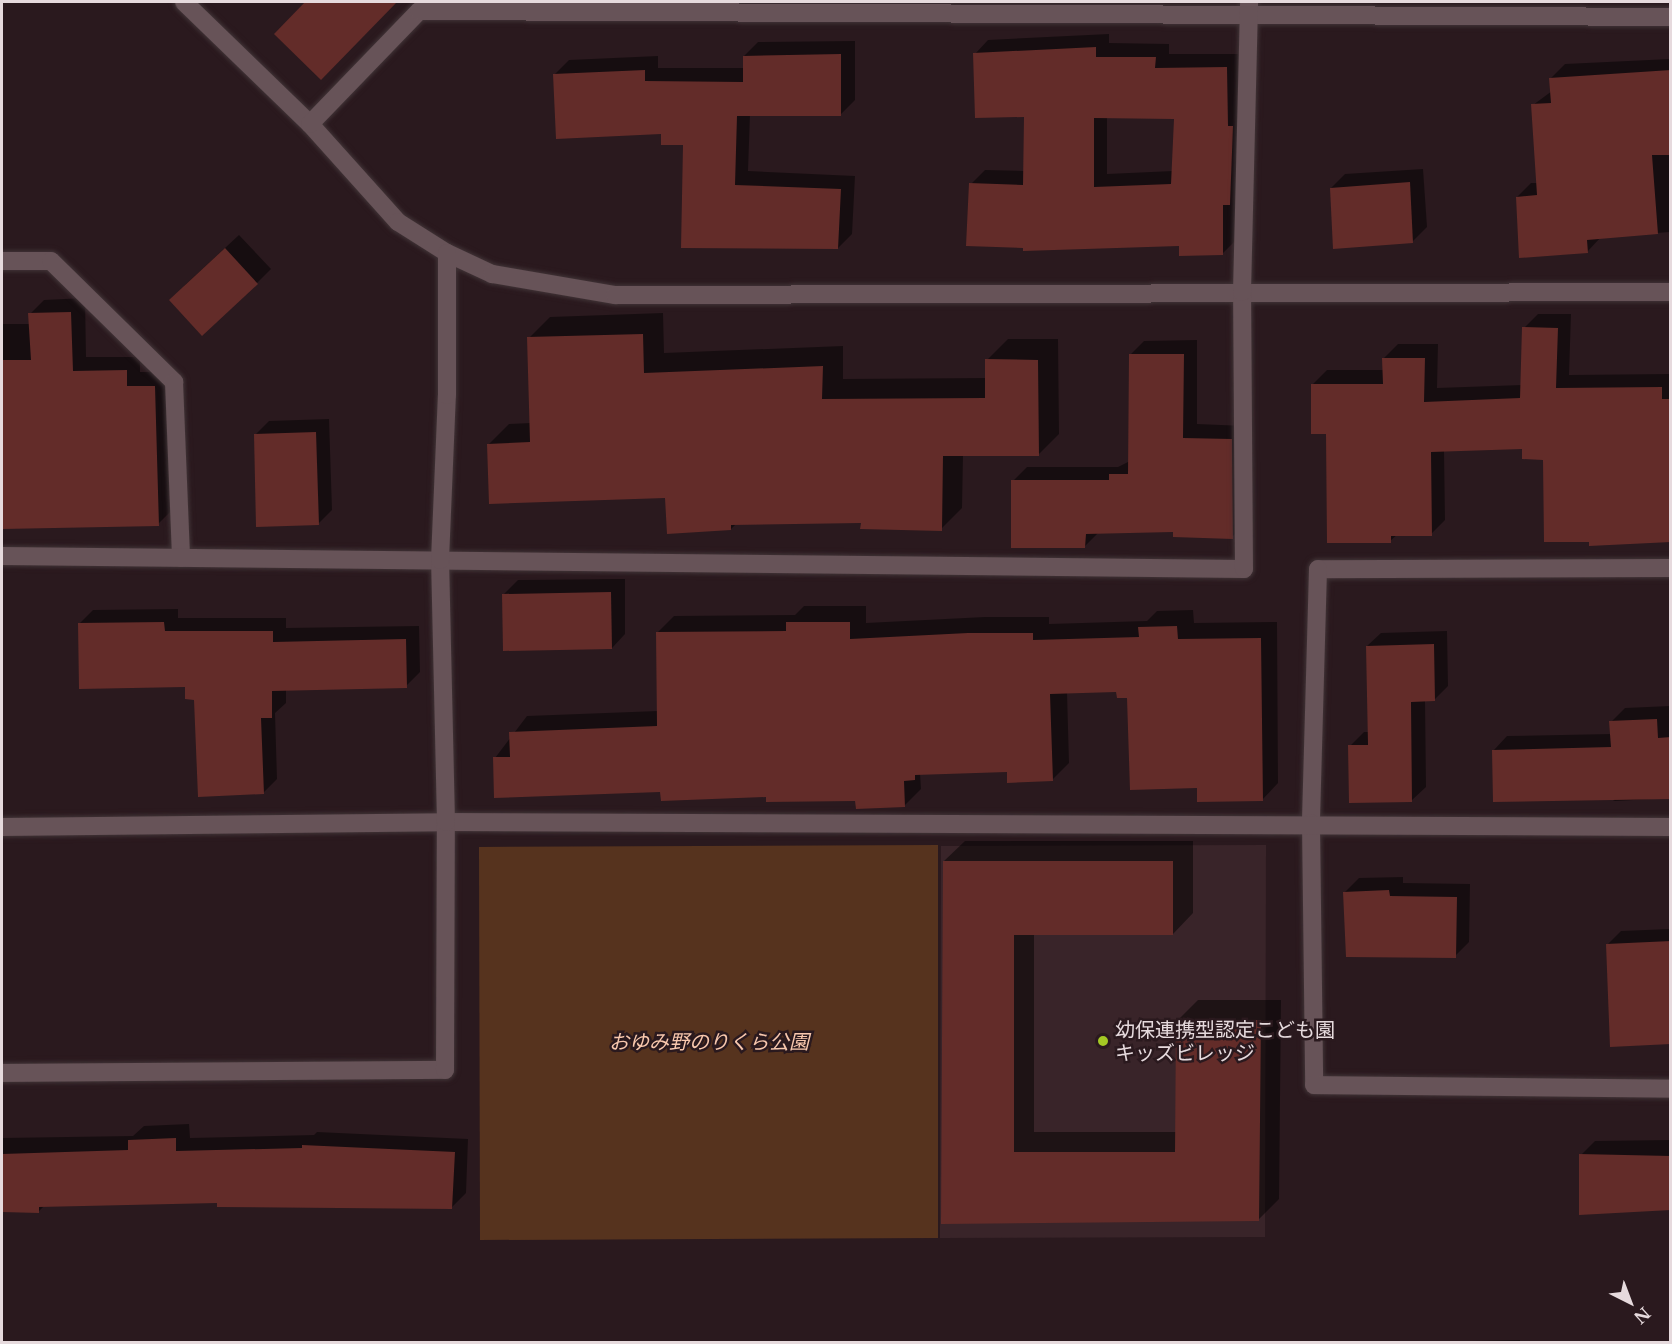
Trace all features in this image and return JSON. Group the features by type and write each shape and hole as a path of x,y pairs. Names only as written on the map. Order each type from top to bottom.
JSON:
{"street":[{"path":"184,2 310,124 398,222 447,253 492,274 615,295 1671,292"},
{"path":"310,124 419,6 1248,9 1671,17"},
{"path":"2,556 1244,569 1242,292 1248,9"},
{"path":"2,1073 445,1070 446,822 440,560 447,394 447,253"},
{"path":"2,261 51,261 174,382 181,558"},
{"path":"1671,568 1318,569 1311,823 1314,1085 1671,1089"},
{"path":"2,827 446,822 1311,823 1671,827"}],"shaded area":[{"name":"幼保連携型認定こども園 キッズビレッジ","path":"1266,845 1265,1237 940,1238 941,846"}],"green space":[{"name":"おゆみ野のりくら公園","path":"938,845 938,1238 480,1240 479,847"}],"building":[{"path":"305,2 397,2 321,80 274,34"},
{"path":"1096,47 1096,57 1156,57 1155,68 1227,67 1228,126 1233,126 1230,205 1223,205 1223,255 1179,256 1179,246 1023,251 1023,248 966,246 969,183 1023,185 1024,117 975,118 973,53","holes":["1094,118 1174,119 1171,184 1094,187"]},
{"path":"841,54 841,116 737,116 735,185 841,189 838,249 681,248 683,145 661,145 661,134 556,139 553,74 645,70 645,81 743,82 743,56"},
{"path":"1671,70 1671,155 1652,155 1658,234 1587,240 1588,253 1519,258 1516,197 1537,195 1531,104 1551,103 1549,78"},
{"path":"1410,182 1413,243 1333,249 1330,188"},
{"path":"225,248 258,284 202,336 169,300"},
{"path":"71,312 73,371 127,370 127,386 155,386 159,526 2,529 2,360 31,360 28,313"},
{"path":"1522,327 1558,328 1556,388 1662,387 1662,399 1671,399 1671,542 1589,546 1589,542 1544,542 1543,460 1522,459 1522,449 1431,452 1432,536 1391,536 1391,543 1327,543 1326,434 1311,434 1311,384 1383,384 1382,358 1425,358 1424,402 1520,398"},
{"path":"643,334 644,373 823,366 822,399 985,398 985,359 1038,360 1039,456 943,456 942,531 860,529 861,523 731,525 731,530 667,534 665,498 489,504 487,444 530,442 527,337"},
{"path":"1129,354 1184,354 1183,438 1232,439 1233,539 1173,537 1173,532 1086,534 1085,548 1011,548 1011,480 1109,480 1109,474 1128,474"},
{"path":"316,432 319,525 256,527 254,434"},
{"path":"611,592 612,649 503,651 502,594"},
{"path":"164,622 165,631 273,631 273,642 406,639 407,688 272,691 272,718 261,718 264,794 198,797 194,700 185,699 185,687 79,689 78,623"},
{"path":"786,622 850,622 850,639 968,633 1033,633 1033,640 1139,637 1138,627 1177,626 1178,639 1261,638 1263,801 1197,802 1197,788 1130,790 1127,698 1117,698 1116,692 1050,694 1053,781 1007,783 1007,772 915,775 915,780 904,781 905,807 856,809 855,801 766,802 766,797 661,801 660,792 494,798 493,757 510,757 509,732 657,726 656,632 786,631"},
{"path":"1434,644 1435,701 1411,702 1412,802 1349,803 1348,745 1368,745 1366,646"},
{"path":"1657,719 1658,738 1671,737 1671,799 1493,802 1492,750 1611,747 1609,721"},
{"path":"943,861 1173,861 1173,935 1014,935 1014,1152 1175,1152 1176,1020 1261,1020 1259,1221 941,1224"},
{"path":"1389,890 1390,896 1457,897 1456,958 1346,957 1343,892"},
{"path":"1671,941 1671,1044 1610,1047 1606,944"},
{"path":"176,1138 176,1151 302,1148 302,1145 455,1152 452,1209 217,1207 217,1203 39,1207 39,1213 2,1212 2,1154 128,1150 128,1140"},
{"path":"1579,1154 1671,1156 1671,1210 1579,1215"}],"place":[{"name":"幼保連携型認定こども園 キッズビレッジ","path":"1103,1041"}]}
